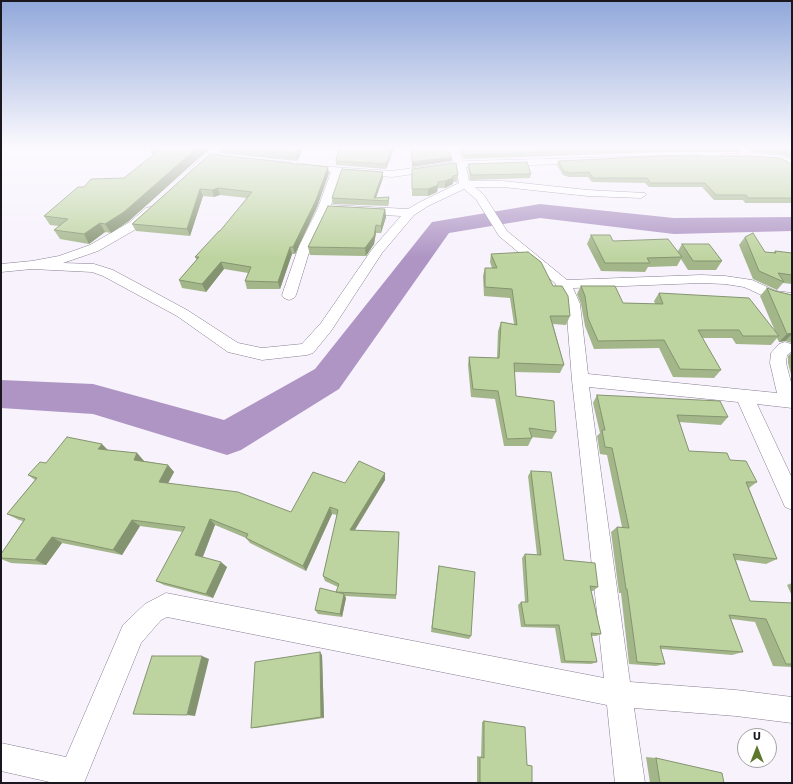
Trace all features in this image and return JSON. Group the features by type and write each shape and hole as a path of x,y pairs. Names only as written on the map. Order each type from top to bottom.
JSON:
{"street":[{"path":"289,294 306,246 324,208 333,185"},
{"path":"32,265 94,268 108,273 182,313 234,348 262,354 307,349 326,327 377,251 410,213 424,204 464,185"},
{"path":"466,185 480,197 503,233 560,280 567,290 573,304 580,380 630,783"},
{"path":"509,185 588,193 641,195"},
{"path":"1,268 32,265 62,259 94,248 134,225 160,202"},
{"path":"324,208 410,213"},
{"path":"563,284 701,279 725,280 747,283 773,295 792,298"},
{"path":"580,380 789,401 778,363 780,353 785,348"},
{"path":"744,396 792,500"},
{"path":"1,757 71,778 132,634 153,612 166,605 618,694 736,703 792,710"}],"building":[{"path":"86,185 155,185 124,212 105,224 100,223 84,234 54,230 68,219 44,216 78,187 84,187"},
{"path":"176,185 322,185 316,200 293,247 290,247 278,282 245,281 251,267 221,262 202,284 179,280 199,257 195,257 220,231 252,192 218,188 212,190 200,189 187,229 132,224"},
{"path":"337,185 379,185 374,198 389,197 388,201 332,198"},
{"path":"412,185 438,185 428,189 412,189"},
{"path":"706,185 792,185 792,198 748,198 746,195 716,195"},
{"path":"328,206 385,209 381,226 376,225 374,236 365,248 308,247"},
{"path":"753,233 765,252 776,253 775,251 792,253 792,275 778,273 784,282 759,271 745,237"},
{"path":"591,235 610,235 613,241 668,239 682,257 647,258 650,263 605,263"},
{"path":"682,244 709,244 722,261 693,261"},
{"path":"528,252 541,262 553,286 562,286 568,296 570,316 550,316 564,365 514,363 516,396 554,401 556,432 529,428 532,438 507,439 498,391 473,389 469,357 499,358 501,322 517,325 512,289 485,287 485,268 497,268 491,254"},
{"path":"581,286 615,286 623,303 663,304 659,293 749,298 779,336 743,336 739,330 698,330 721,370 680,369 664,340 598,341 588,318 585,296"},
{"path":"767,288 792,295 792,333 787,334"},
{"path":"597,395 720,401 728,417 677,415 689,451 727,453 730,460 746,461 757,482 746,482 777,559 733,554 750,601 792,603 792,664 786,664 766,619 729,615 743,652 660,646 665,664 637,662 617,527 629,528 612,448 605,447 602,430 605,430"},
{"path":"67,437 102,444 98,449 137,453 134,460 168,465 159,482 238,492 291,512 313,472 345,483 359,461 385,473 350,530 399,532 396,595 336,592 339,584 323,576 338,510 330,507 303,566 246,538 248,534 210,519 195,555 221,562 206,594 156,581 185,527 132,520 113,550 52,537 35,560 1,558 1,554 25,519 7,514 37,478 28,475 40,462 46,463"},
{"path":"531,471 551,472 564,560 595,563 598,587 590,586 601,634 591,633 597,662 565,661 559,625 525,625 521,602 528,602 525,554 541,555"},
{"path":"439,566 475,572 471,636 432,628"},
{"path":"320,588 344,594 340,614 315,610"},
{"path":"320,652 321,717 251,728 255,662"},
{"path":"152,656 202,656 187,715 133,714"},
{"path":"484,721 525,727 527,765 532,766 532,783 480,783 480,757 484,758"},
{"path":"656,758 722,773 724,783 660,783"}],"waterway":[{"path":"1,394 93,399 227,438 327,379 441,227 540,211 674,226 792,224"}]}
